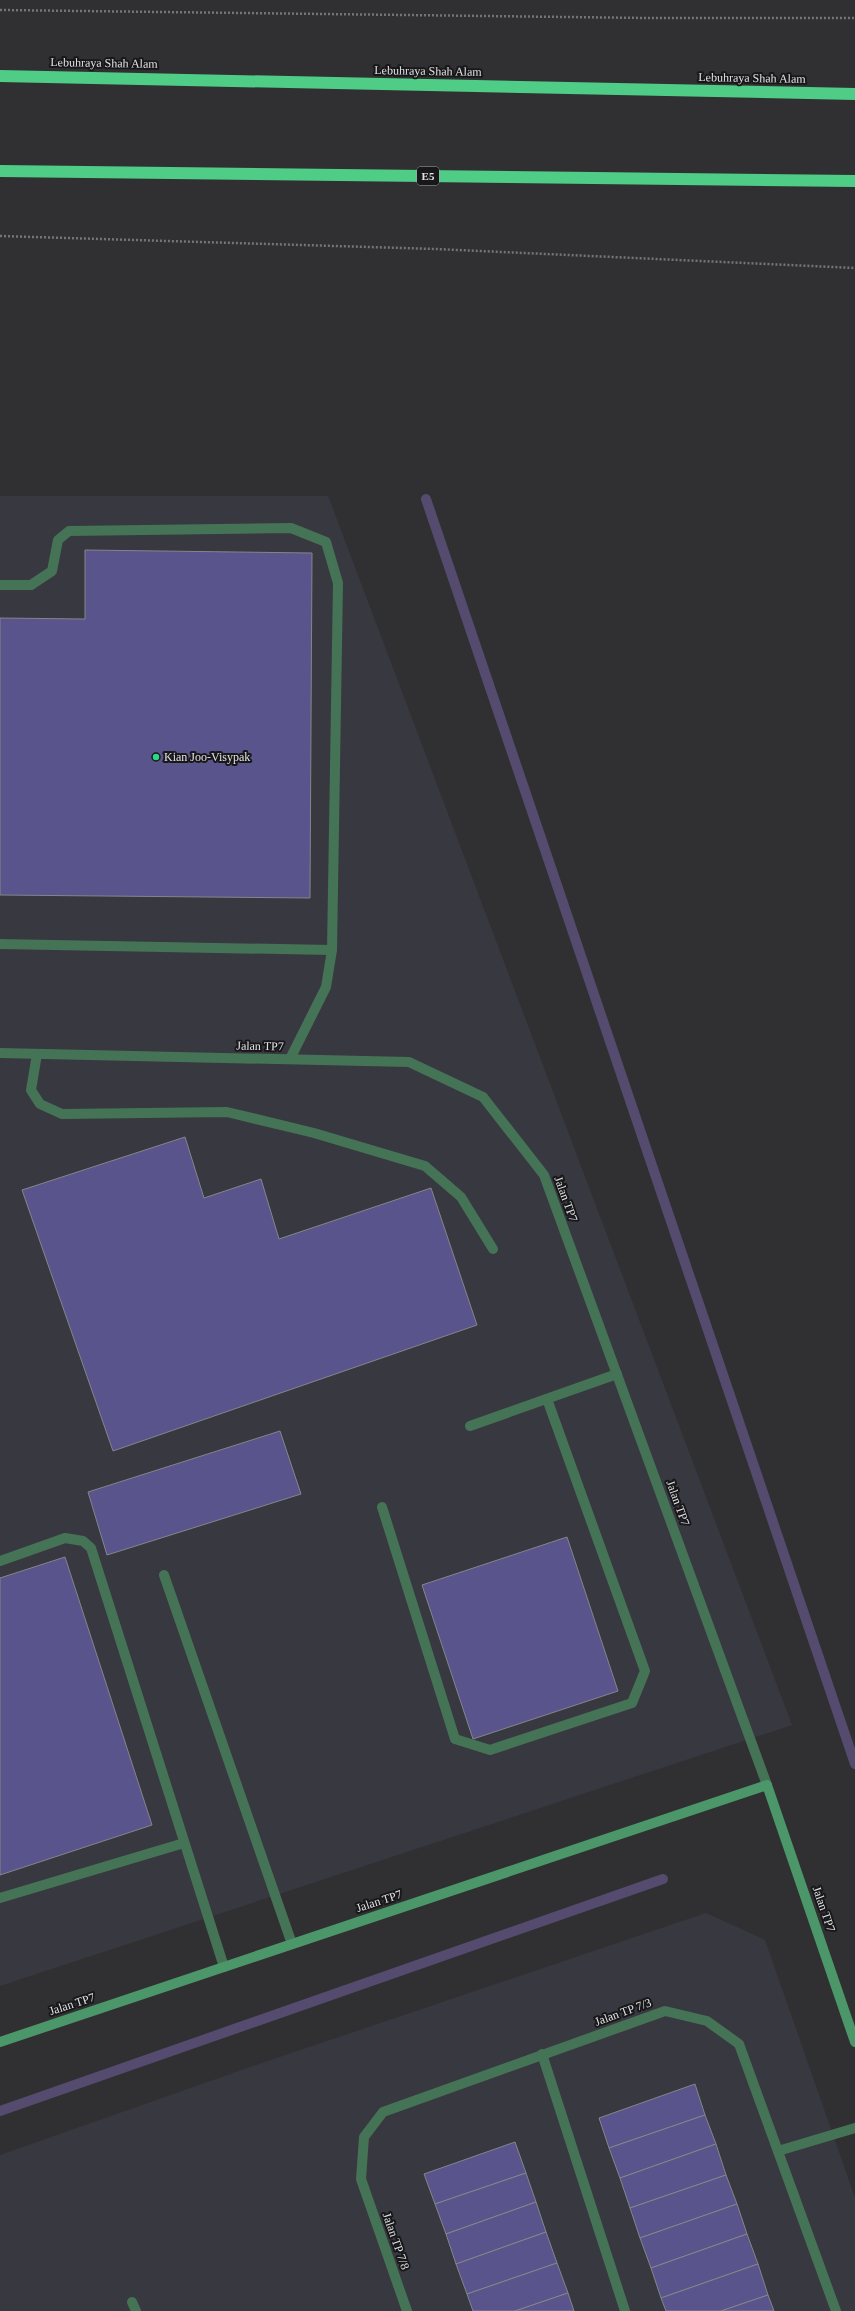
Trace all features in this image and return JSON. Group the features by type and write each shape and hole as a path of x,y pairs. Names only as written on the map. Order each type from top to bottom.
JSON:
{"highway":[{"path":"0,72 20,76"},
{"name":"Lebuhraya Shah Alam","path":"0,76 855,94"},
{"name":"E5","path":"0,171 855,181"}],"street":[{"path":"0,585 31,585 52,570 58,540 69,531 292,528 326,542 338,583 332,950 326,987 290,1059"},
{"path":"0,944 332,950"},
{"name":"Jalan TP7","path":"0,1053 409,1062 483,1097 544,1175 767,1785 855,2042"},
{"path":"36,1054 31,1090 40,1104 62,1114 227,1112 314,1133 425,1166 461,1197 493,1249"},
{"path":"470,1426 617,1374"},
{"path":"382,1507 455,1739 490,1750 632,1703 645,1671 547,1399"},
{"path":"0,1561 65,1538 83,1541 91,1548 224,1967"},
{"path":"164,1575 292,1944"},
{"name":"Jalan TP7","path":"0,2042 767,1785"},
{"path":"0,1898 184,1843"},
{"name":"Jalan TP 7/3","path":"360,2180 364,2137 383,2112 665,2011 707,2021 739,2044 836,2311"},
{"path":"542,2054 626,2311"},
{"path":"778,2152 855,2128"},
{"name":"Jalan TP 7/8","path":"360,2180 407,2311"}],"path":[{"path":"0,10 647,18 855,18"},
{"path":"0,236 436,249 855,268"}],"shaded area":[{"path":"0,496 328,496 792,1725 0,1986"},
{"path":"706,1913 765,1940 855,2198 855,2311 0,2311 0,2155 259,2064"}],"building":[{"name":"Kian Joo-Visypak","path":"85,550 312,553 310,898 0,895 0,618 85,619"},
{"path":"185,1137 204,1198 261,1179 279,1239 431,1188 477,1325 113,1451 22,1190"},
{"path":"280,1431 301,1494 107,1555 88,1492"},
{"path":"567,1537 618,1691 473,1739 422,1585"},
{"path":"65,1557 152,1825 0,1875 0,1578"},
{"path":"695,2084 705,2115 609,2148 599,2118"},
{"path":"705,2115 716,2144 620,2178 609,2148"},
{"path":"515,2142 526,2173 435,2204 424,2174"},
{"path":"716,2144 726,2175 630,2208 620,2178"},
{"path":"526,2173 536,2202 446,2234 435,2204"},
{"path":"726,2175 737,2204 640,2238 630,2208"},
{"path":"536,2202 546,2232 456,2264 446,2234"},
{"path":"737,2204 747,2234 651,2268 640,2238"},
{"path":"546,2232 557,2263 467,2294 456,2264"},
{"path":"747,2234 758,2264 661,2298 651,2268"},
{"path":"557,2263 568,2293 515,2311 473,2311 467,2294"},
{"path":"758,2264 768,2295 721,2311 666,2311 661,2298"},
{"path":"568,2293 574,2311 515,2311"},
{"path":"768,2295 774,2311 721,2311"}],"waterway":[{"path":"426,499 855,1764"},
{"path":"0,2111 663,1879"}],"place":[{"name":"Kian Joo-Visypak","path":"156,757"}]}
